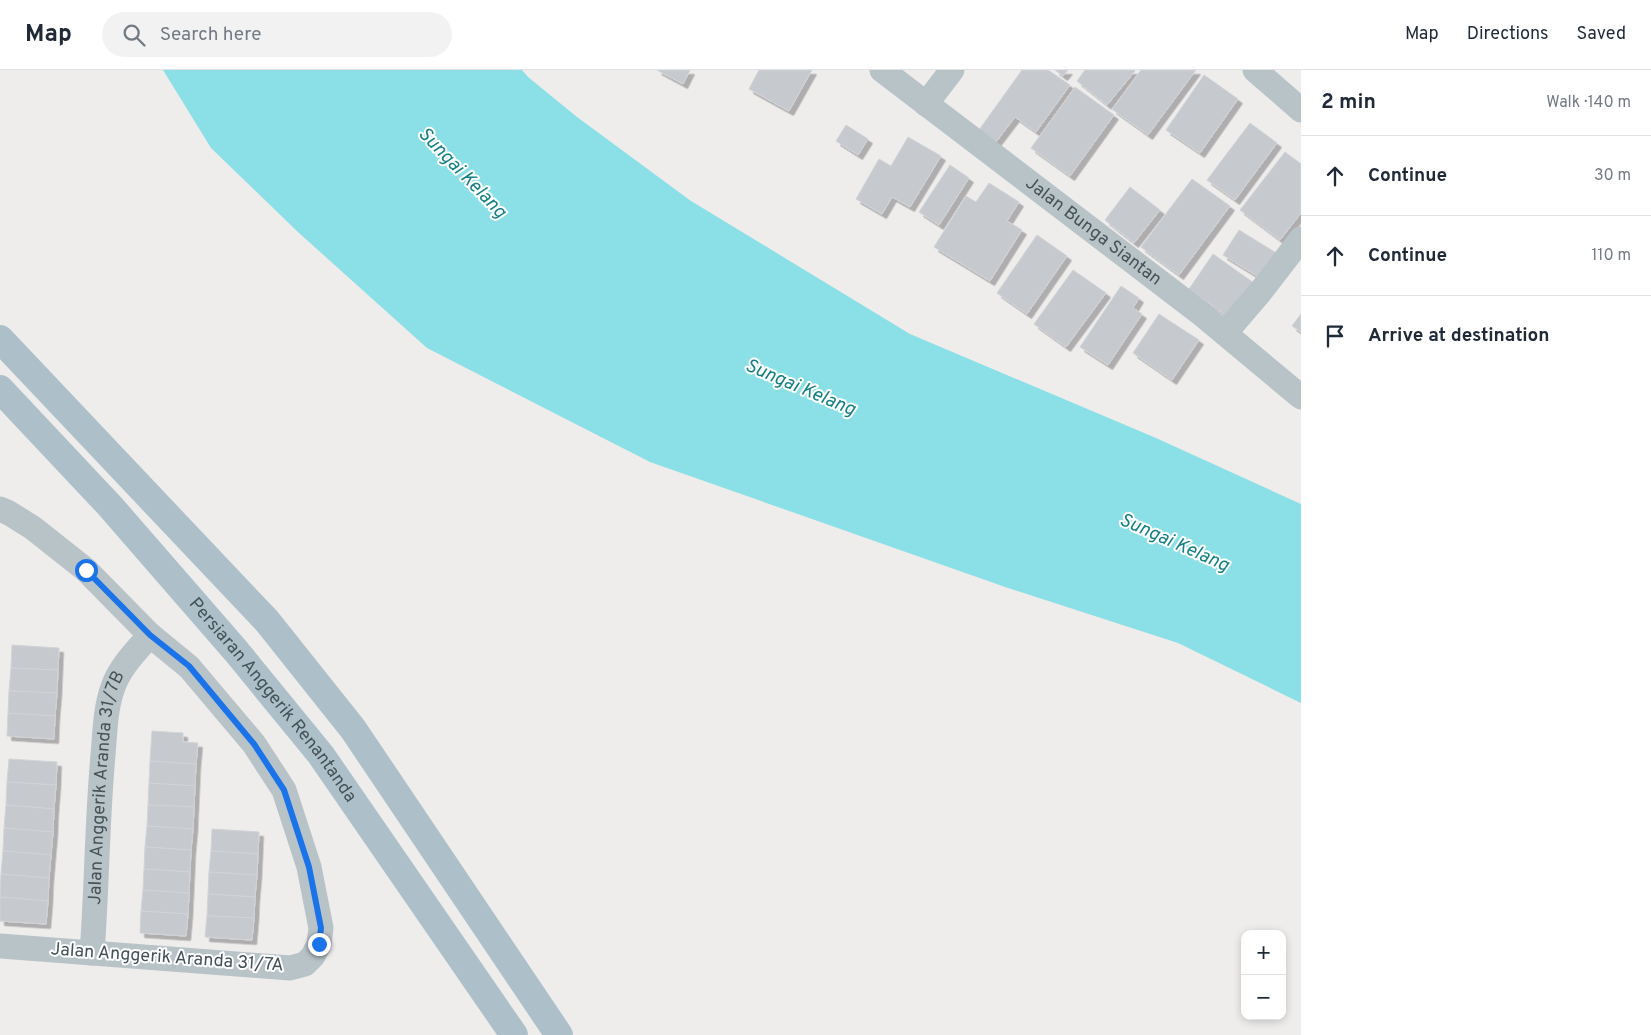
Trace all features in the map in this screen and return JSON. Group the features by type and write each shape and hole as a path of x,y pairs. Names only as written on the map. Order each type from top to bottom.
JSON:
{"main road":[{"path":"0,339 204,552 267,621 353,729 559,1035"},
{"name":"Persiaran Anggerik Renantanda","path":"0,388 110,506 236,651 321,755 514,1035"},
{"path":"236,651 267,621"}],"street":[{"name":"Jalan Bunga Siantan","path":"882,70 1192,306 1301,397"},
{"path":"926,104 952,70"},
{"path":"1255,70 1301,110"},
{"path":"1225,333 1262,290 1301,239"},
{"name":"Jalan Anggerik Aranda 31/7A","path":"0,509 33,528 86,570 150,635 189,666 254,744 284,790 309,867 321,928 319,944 313,956 305,964 290,968 0,946"},
{"name":"Jalan Anggerik Aranda 31/7B","path":"92,952 101,776 108,700 122,669 150,635"}],"water":[{"name":"Sungai Kelang","path":"163,70 522,70 577,117 691,201 910,334 1156,438 1301,504 1301,703 1178,643 1008,588 650,462 427,348 299,233 211,148"}],"building":[{"path":"657,70 690,70 683,84"},
{"path":"759,70 812,70 789,111 749,89"},
{"path":"1022,70 1048,70 1070,85 1036,132 1015,117 996,142 979,130"},
{"path":"1055,70 1068,70 1063,76"},
{"path":"1085,70 1135,71 1107,105 1077,81"},
{"path":"1141,70 1196,70 1148,135 1112,109"},
{"path":"1204,75 1238,99 1200,153 1166,130"},
{"path":"1075,87 1114,115 1070,176 1031,148"},
{"path":"1250,123 1277,143 1235,200 1207,180"},
{"path":"846,125 868,139 858,155 836,141"},
{"path":"908,137 941,156 910,207 892,197 882,214 856,199 879,159 891,166"},
{"path":"1285,152 1301,164 1301,213 1280,240 1240,210"},
{"path":"950,165 969,178 939,225 919,212"},
{"path":"1192,179 1230,206 1179,275 1141,247"},
{"path":"989,183 1019,202 1007,221 1022,230 990,281 934,247 966,196 976,202"},
{"path":"1130,187 1160,210 1134,243 1105,220"},
{"path":"1239,230 1278,254 1262,279 1223,255"},
{"path":"1037,235 1067,256 1027,314 997,293"},
{"path":"1213,254 1254,283 1230,318 1189,289"},
{"path":"1073,270 1106,293 1066,347 1034,324"},
{"path":"1121,286 1139,298 1133,308 1142,314 1108,365 1080,347"},
{"path":"1159,314 1199,340 1172,380 1133,353"},
{"path":"1301,314 1301,332 1292,326"},
{"path":"12,645 59,648 58,670 11,668"},
{"path":"11,668 58,670 57,693 9,691"},
{"path":"9,691 57,693 55,716 8,713"},
{"path":"8,713 55,716 54,739 7,736"},
{"path":"152,731 183,733 183,742 198,743 196,764 150,761"},
{"path":"9,759 57,762 56,785 7,782"},
{"path":"150,761 196,764 195,786 149,783"},
{"path":"7,782 56,785 54,809 6,805"},
{"path":"149,783 195,786 194,807 148,805"},
{"path":"6,805 54,809 53,832 4,828"},
{"path":"148,805 194,807 193,829 147,826"},
{"path":"147,826 193,829 191,850 145,847"},
{"path":"4,828 53,832 51,855 3,851"},
{"path":"212,829 259,832 258,854 211,851"},
{"path":"145,847 191,850 190,872 144,869"},
{"path":"3,851 51,855 49,878 1,874"},
{"path":"211,851 258,854 257,875 209,872"},
{"path":"144,869 190,872 189,893 143,890"},
{"path":"209,872 257,875 255,897 208,894"},
{"path":"1,874 49,878 48,901 0,897"},
{"path":"143,890 189,893 188,914 141,911"},
{"path":"208,894 255,897 254,918 207,916"},
{"path":"0,897 48,901 46,924 0,921"},
{"path":"141,911 188,914 186,936 140,933"},
{"path":"207,916 254,918 252,940 205,937"}],"route":[{"path":"86,570 150,635 189,666 254,744 284,790 309,867 321,928 319,944"}]}
